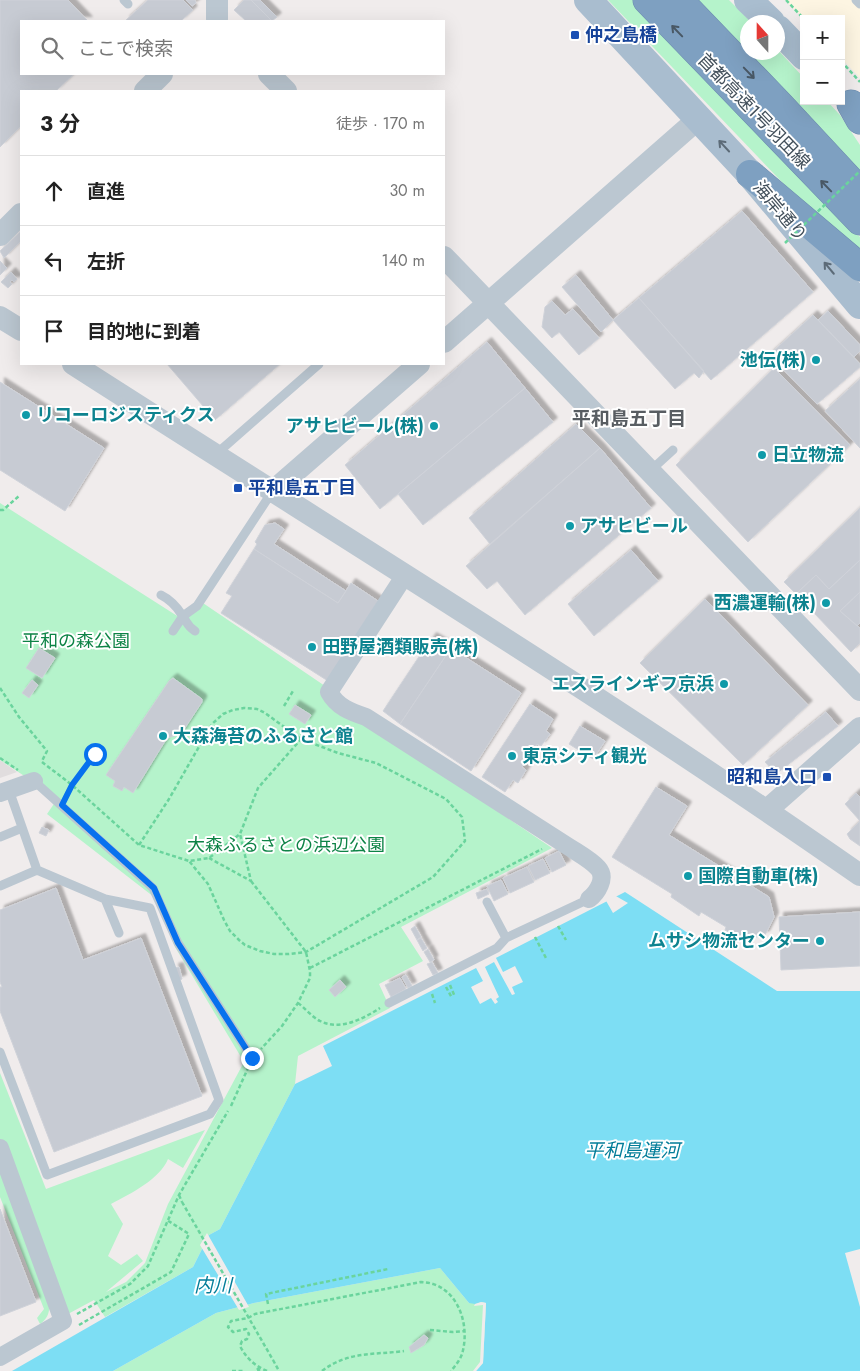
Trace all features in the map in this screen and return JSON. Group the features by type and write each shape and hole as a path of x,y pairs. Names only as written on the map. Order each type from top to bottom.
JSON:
{"highway":[{"name":"首都高速1号羽田線","path":"648,0 860,222"},
{"name":"首都高速1号羽田線","path":"678,0 781,106 860,192"},
{"path":"750,174 860,267"}],"main road":[{"path":"574,0 621,36"},
{"path":"588,0 621,36"},
{"path":"748,0 764,15"},
{"path":"754,0 766,15"},
{"name":"海岸通り","path":"621,36 750,174 860,306"},
{"path":"785,36 800,52"}],"street":[{"path":"146,90 161,75"},
{"path":"270,75 285,90"},
{"path":"445,341 698,119"},
{"path":"0,235 20,215"},
{"path":"445,258 860,690"},
{"path":"0,316 20,329"},
{"path":"75,365 405,575 767,810 860,875"},
{"path":"272,492 418,365"},
{"path":"405,575 329,692 334,701 349,712 366,717 599,868 602,875 600,885 596,894 589,899"},
{"path":"767,810 860,728"},
{"path":"4,792 34,780"},
{"path":"0,1148 70,1324 0,1357"}],"lane":[{"path":"856,0 860,4"},
{"path":"215,456 318,365"},
{"path":"650,471 673,450"},
{"path":"174,630 183,616 197,606 272,492"},
{"path":"161,594 183,616 187,626 194,631"},
{"path":"34,780 154,888 178,943 252,1058"},
{"path":"4,792 22,828 37,870"},
{"path":"0,837 22,828"},
{"path":"0,886 37,870 106,899 150,908 219,1100 210,1114 47,1175 0,1052"},
{"path":"106,899 118,933"},
{"path":"389,1003 497,948 506,938 553,916 570,903 589,899"},
{"path":"487,902 506,938"}],"path":[{"path":"786,0 800,15"},
{"path":"845,74 854,103"},
{"path":"785,243 860,171"},
{"path":"0,510 3,510 19,496"},
{"path":"0,688 19,717 47,751 34,780"},
{"path":"284,706 293,691"},
{"path":"139,845 169,799 212,724 218,717 240,709 257,709 301,739 338,753 376,763 446,798 462,817 464,841 433,877 306,952 274,954 245,945 230,931 210,887 189,861"},
{"path":"42,762 72,785 139,845 189,861 209,858 240,834 258,788 301,739"},
{"path":"62,805 72,785 95,754"},
{"path":"70,1324 130,1284 148,1266 179,1195 232,1104 252,1058 282,1026 298,1003 310,978 310,968 306,952 251,880 240,834"},
{"path":"310,968 558,840"},
{"path":"209,858 251,880"},
{"path":"553,916 566,940"},
{"path":"530,926 546,958"},
{"path":"298,1003 319,1021 333,1026 352,1023 389,1003"},
{"path":"179,1195 279,1371"},
{"path":"70,1324 171,1272 188,1234 167,1220"},
{"path":"268,1304 266,1294 388,1269"},
{"path":"257,1371 260,1371 240,1346 249,1334 246,1329 233,1332 228,1328 231,1320 421,1282 440,1287 453,1299 461,1312 465,1331 461,1355 452,1371"},
{"path":"430,1330 465,1331"},
{"path":"322,1371 343,1359 368,1353 404,1351"},
{"path":"256,1367 267,1371"},
{"path":"232,1371 243,1371"}],"shaded area":[{"path":"785,0 860,0 860,78 845,62 845,15 800,15"},
{"path":"0,760 17,772 0,778"}],"green space":[{"path":"608,0 633,0 860,237 860,253 821,223"},
{"path":"692,0 729,0 744,15 740,15 740,50"},
{"path":"785,58 800,74 800,105 831,105 840,115 860,145 860,176 749,60 785,60"},
{"name":"大森ふるさとの浜辺公園","path":"0,503 182,619 197,599 325,686 320,693 332,709 348,717 362,719 552,848 401,927 423,961 379,984 390,1008 298,1056 295,1084 220,1229 209,1235 193,1267 105,1317 94,1300 68,1314 0,1141 0,1073 46,1189 205,1130 183,1168 168,1159 151,1179 135,1191 111,1204 123,1224 108,1256 121,1265 137,1254 143,1261 106,1292 126,1282 145,1263 168,1204 244,1062 175,947 154,897 47,814 58,798 0,760"},
{"path":"0,1172 49,1303 48,1315 40,1324 37,1318 44,1309 0,1197"},
{"path":"440,1268 469,1303 486,1303 483,1363 476,1371 113,1371 216,1313 254,1303"}],"water":[{"name":"平和島運河","path":"625,892 777,991 860,991 860,1371 476,1371 483,1363 486,1303 469,1303 440,1268 254,1303 216,1313 113,1371 12,1371 193,1267 209,1235 220,1229 295,1084 332,1066 323,1046"}],"pier":[{"path":"614,895 628,903 613,913 605,899"},
{"path":"495,956 503,972 515,966 523,982 512,987 515,994 512,995 494,962 485,967 499,997 496,999 498,1002 495,1004 491,998 480,1004 471,987 483,981 475,966"},
{"path":"207,1233 249,1307 239,1310 200,1245"},
{"path":"860,1249 860,1307 845,1253"},
{"path":"481,1302 486,1303 483,1363 476,1371 473,1371 480,1362 483,1305 474,1306"}],"building":[{"path":"0,0 68,0 87,20 20,20 20,75 73,75 57,90 20,90 20,127 0,147"},
{"path":"148,0 183,0 193,10 182,20 126,20"},
{"path":"186,0 195,0 196,3 192,6"},
{"path":"244,0 251,0 271,20 245,20 234,10"},
{"path":"251,0 260,0 277,17 271,20"},
{"path":"742,211 813,292 711,380 639,298"},
{"path":"20,232 20,242 4,258 0,251"},
{"path":"0,261 7,268 0,275"},
{"path":"11,272 17,279 14,282 12,280 10,282 12,284 8,288 1,282"},
{"path":"576,275 613,320 601,332 562,287"},
{"path":"639,298 704,371 699,378 694,373 675,389 613,320"},
{"path":"552,301 565,315 573,309 599,338 579,355 559,332 552,338 542,327 545,307"},
{"path":"828,311 860,345 860,351 854,357 818,320"},
{"name":"池伝(株)","path":"813,315 860,364 860,367 817,404 769,355"},
{"name":"アサヒビール(株)","path":"487,342 525,388 380,509 345,465"},
{"path":"168,365 279,365 215,420"},
{"name":"日立物流","path":"774,368 850,445 748,542 676,465"},
{"path":"860,379 860,448 825,411"},
{"name":"リコーロジスティクス","path":"0,382 104,448 65,511 0,470"},
{"path":"525,388 553,422 423,525 398,494"},
{"path":"576,424 600,448 490,544 469,518"},
{"name":"アサヒビール","path":"600,448 651,508 525,615 497,581 487,589 466,566"},
{"path":"860,508 860,560 829,589 816,575 796,594 784,582"},
{"path":"275,523 284,529 274,544 346,591 338,603 254,549 257,544 255,542 265,525"},
{"name":"田野屋酒類販売(株)","path":"254,549 338,603 351,583 378,601 328,681 221,613 232,596 226,593"},
{"path":"631,550 658,581 594,636 568,604"},
{"name":"西濃運輸(株)","path":"860,560 860,592 840,611 860,628 860,643 851,652 796,594 816,575 829,589"},
{"path":"860,592 860,623 857,626 840,611"},
{"name":"エスラインギフ京浜","path":"705,599 808,705 743,765 640,663"},
{"path":"432,637 451,648 400,724 383,711"},
{"path":"39,648 55,658 42,678 26,668"},
{"path":"451,648 521,693 471,771 400,724"},
{"path":"173,678 202,699 202,702 181,734 167,738 133,793 124,787 122,791 113,786 115,781 106,775 169,681"},
{"path":"32,680 38,685 29,698 22,693"},
{"name":"東京シティ観光","path":"530,704 553,719 546,731 550,734 541,746 537,744 522,767 526,770 518,783 513,780 505,792 482,777"},
{"path":"295,705 311,715 305,724 289,714"},
{"path":"826,712 838,726 776,774 765,762"},
{"path":"580,726 605,741 593,759 569,744"},
{"name":"国際自動車(株)","path":"656,787 687,806 669,835 769,897 774,917 765,935 743,940 725,930 726,927 701,912 699,916 671,897 672,894 612,857"},
{"path":"856,793 860,797 860,821 845,804"},
{"path":"860,821 860,846 850,839 847,834"},
{"path":"42,827 49,830 46,836 39,833"},
{"path":"559,851 566,865 552,872 545,858"},
{"path":"543,859 550,873 535,880 528,866"},
{"path":"527,867 534,882 510,893 503,878"},
{"path":"501,880 508,894 494,901 487,886"},
{"path":"56,888 83,960 141,938 202,1096 54,1152 0,1011 0,987 2,987 0,982 0,910"},
{"path":"487,889 489,894 478,899 476,893"},
{"name":"ムサシ物流センター","path":"860,912 860,966 781,970 779,917"},
{"path":"415,926 421,937 417,940 411,929"},
{"path":"421,938 427,948 423,951 417,940"},
{"path":"428,949 434,960 430,962 424,952"},
{"path":"432,962 438,973 433,975 427,964"},
{"path":"179,967 182,979 177,981 174,968"},
{"path":"406,975 412,986 408,988 402,977"},
{"path":"400,978 406,989 391,997 385,985"},
{"path":"340,980 346,987 335,997 329,990"},
{"path":"0,1209 36,1302 0,1316"},
{"path":"424,1335 428,1338 424,1345 411,1353 409,1347"}],"place":[{"name":"仲之島橋","path":"575,35"},
{"name":"池伝(株)","path":"816,360"},
{"name":"リコーロジスティクス","path":"26,415"},
{"name":"アサヒビール(株)","path":"434,426"},
{"name":"日立物流","path":"762,455"},
{"name":"平和島五丁目","path":"238,488"},
{"name":"アサヒビール","path":"570,526"},
{"name":"西濃運輸(株)","path":"826,603"},
{"name":"田野屋酒類販売(株)","path":"312,647"},
{"name":"エスラインギフ京浜","path":"724,684"},
{"name":"大森海苔のふるさと館","path":"163,736"},
{"name":"東京シティ観光","path":"512,756"},
{"name":"昭和島入口","path":"827,777"},
{"name":"国際自動車(株)","path":"688,876"},
{"name":"ムサシ物流センター","path":"820,941"}],"district":[{"name":"平和島五丁目","path":"629,418"}],"route":[{"path":"95,754 72,785 62,805 154,888 178,943 252,1058"}],"park label":[{"name":"平和の森公園","path":"76,641"}],"water label":[{"name":"内川","path":"213,1285"}]}
